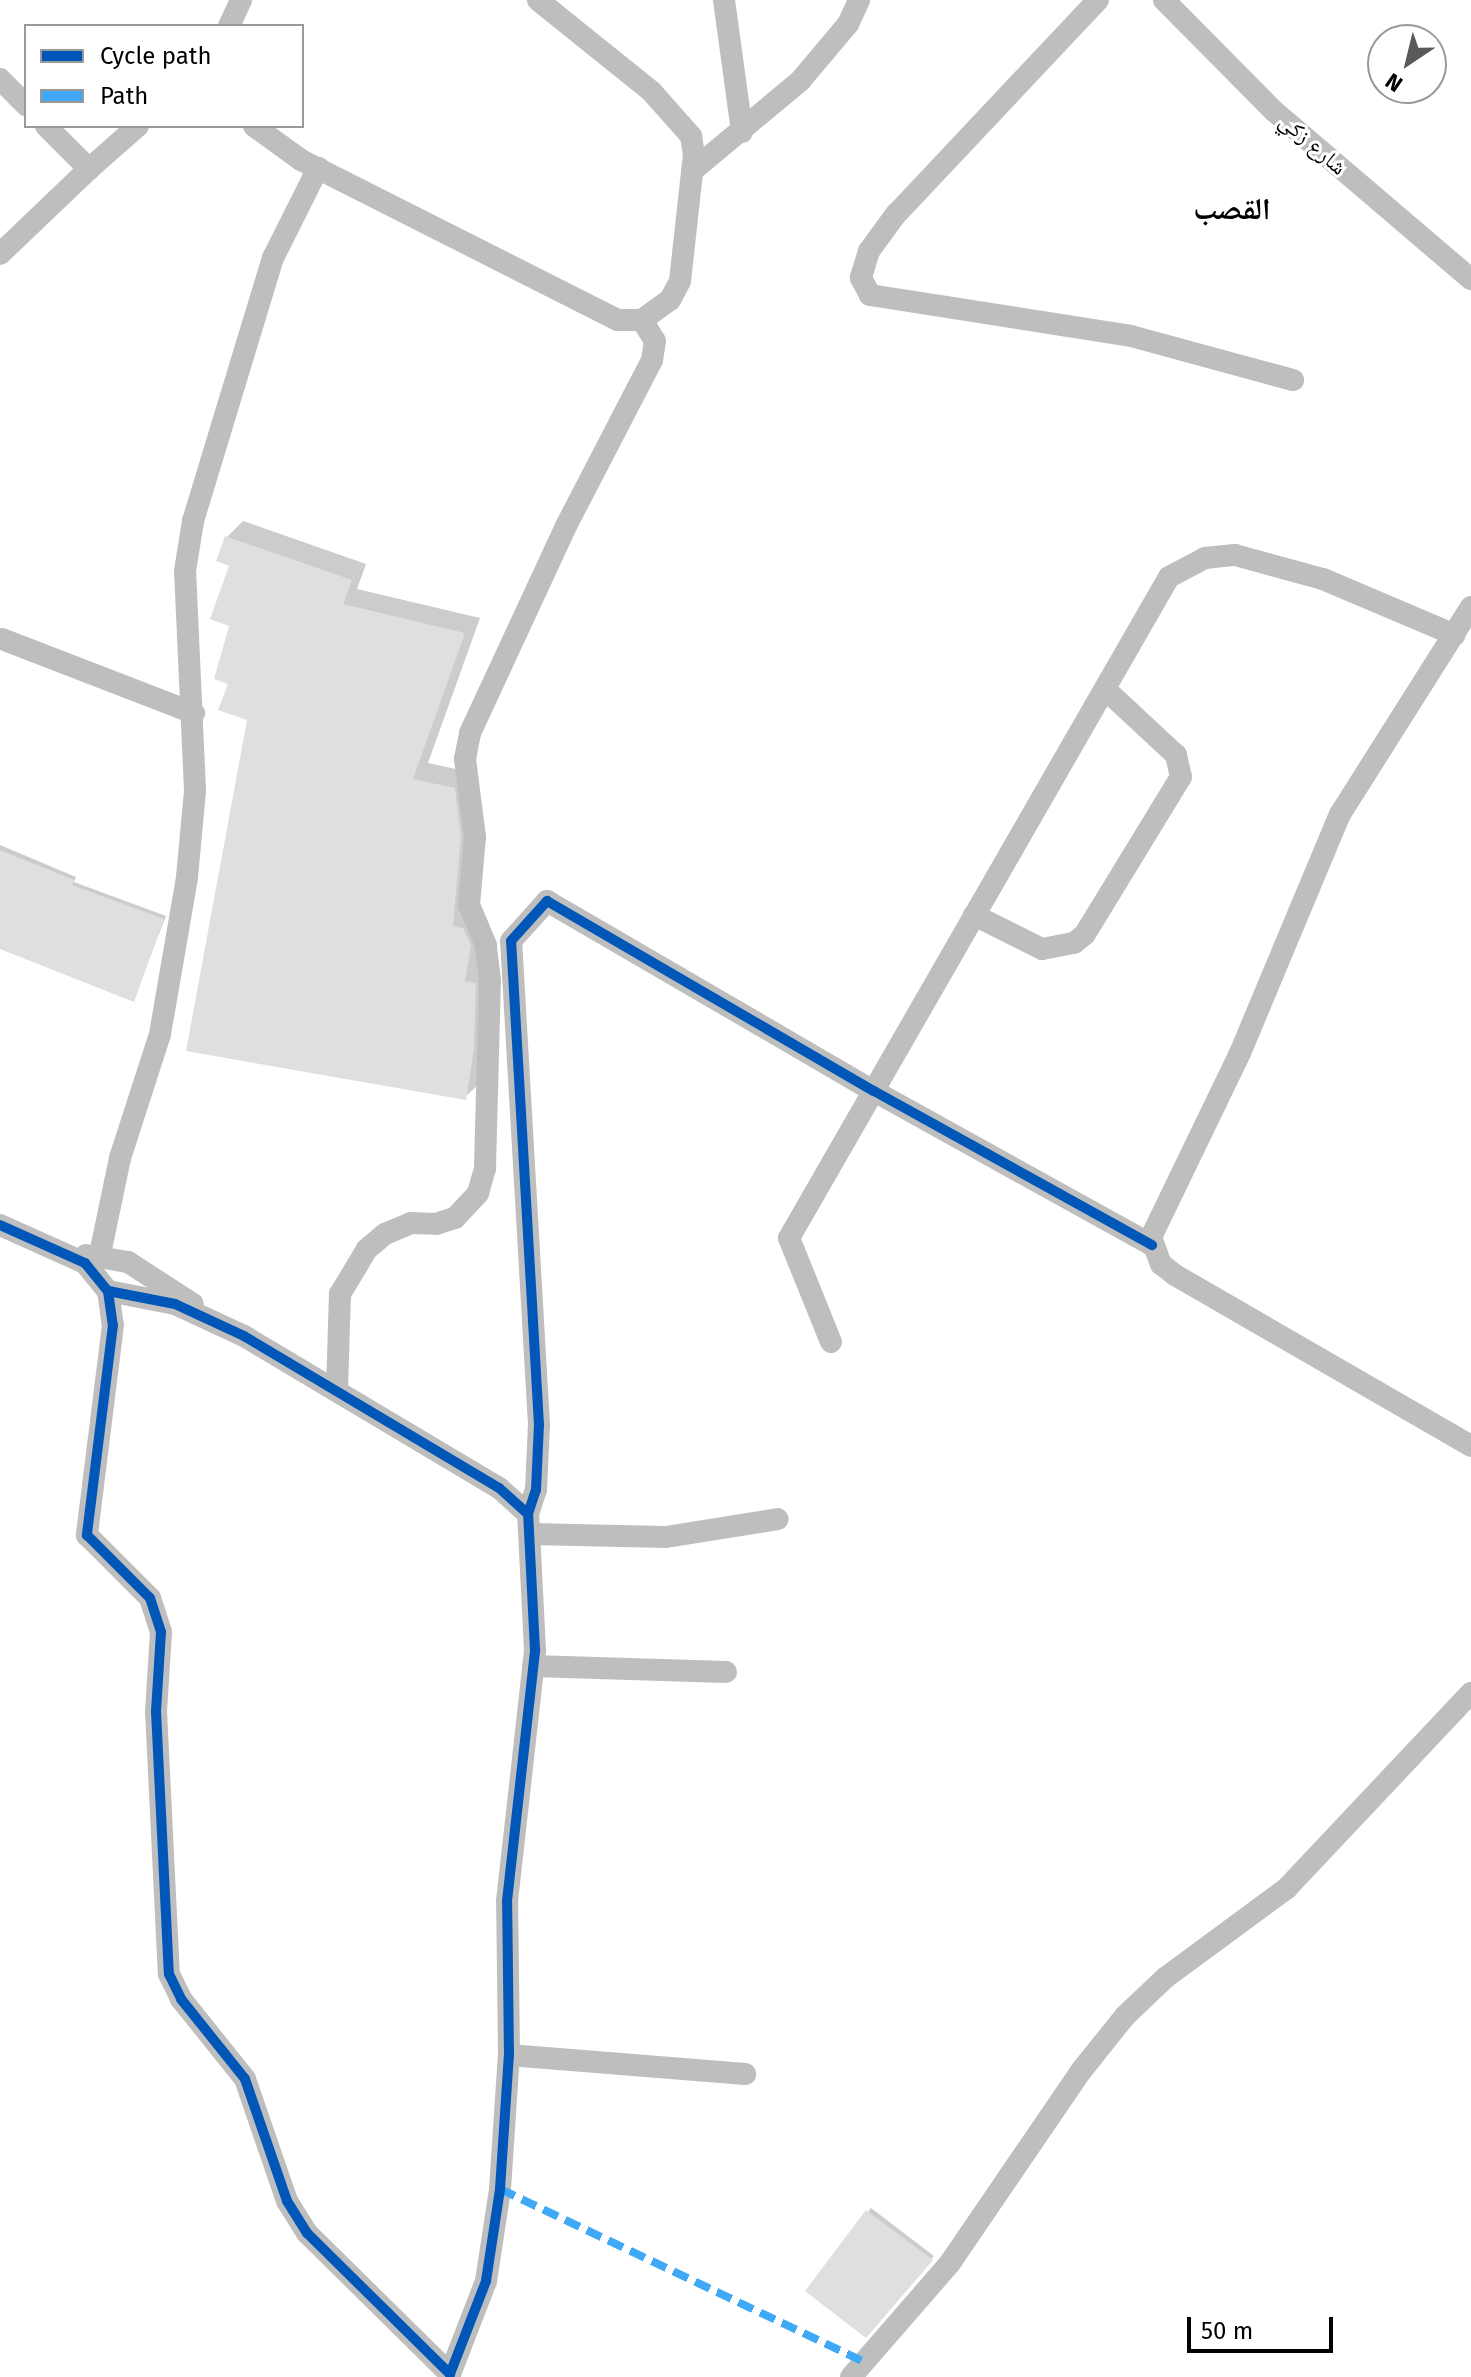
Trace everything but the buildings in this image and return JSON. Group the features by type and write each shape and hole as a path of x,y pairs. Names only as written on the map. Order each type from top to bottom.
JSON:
{"street":[{"path":"230,24 241,0"},
{"path":"257,128 318,168 618,320 642,320 670,300 680,281 692,171 691,136 681,119 538,0"},
{"path":"724,0 742,132"},
{"path":"692,171 800,81 848,24 859,0"},
{"path":"1098,0 896,214 869,251 861,278 870,295 1131,336 1293,380"},
{"name":"شارع زكي","path":"1164,0 1274,111 1471,279"},
{"path":"0,79 24,103"},
{"path":"48,128 89,169"},
{"path":"0,254 136,128"},
{"path":"100,1254 120,1158 160,1034 175,951 195,790 194,713 185,571 193,521 273,258 318,168"},
{"path":"337,1389 340,1294 367,1249 385,1234 411,1223 436,1224 455,1218 478,1193 485,1168 490,980 486,945 469,905 474,810 465,759 470,733 566,526 652,360 655,341 642,320"},
{"path":"831,1342 789,1238 1169,577 1205,558 1235,555 1323,579 1455,635"},
{"path":"1471,607 1340,814 1240,1053 1156,1223 1152,1245 1161,1264 1175,1275 1471,1446"},
{"path":"2,639 194,713"},
{"path":"974,915 1042,949 1074,943 1173,791 1181,777 1176,755 1105,689"},
{"path":"0,1225 72,1256 96,1271 108,1291 113,1325 87,1535 150,1598 157,1614 161,1897 169,1974 181,1999 245,2079 287,2201 307,2233 450,2374 486,2281 500,2189 509,2055 507,1901 533,1666 530,1524 536,1490 539,1425 511,941 547,901 874,1091 1152,1245"},
{"path":"72,1256 100,1254 151,1274 209,1318"},
{"path":"108,1291 175,1304 209,1318 337,1389 499,1488 530,1524 666,1537 778,1519"},
{"path":"533,1666 726,1672"},
{"path":"851,2377 950,2263 1081,2071 1125,2016 1165,1978 1287,1888 1471,1693"},
{"path":"509,2055 745,2074"}],"marked path":[{"path":"500,2189 864,2362"}],"cycle path":[{"path":"528,1514 536,1490 539,1425 511,941 547,901 874,1091 1152,1245"},
{"path":"0,1225 85,1263 108,1291 113,1325 87,1535 150,1598 161,1632 156,1711 169,1974 181,1999 245,2079 287,2201 307,2233 450,2374 486,2281 500,2189 509,2055 507,1901 535,1650 528,1514 499,1488 244,1336 175,1304 108,1291"}],"district":[{"name":"القصب","path":"1232,209"}]}
